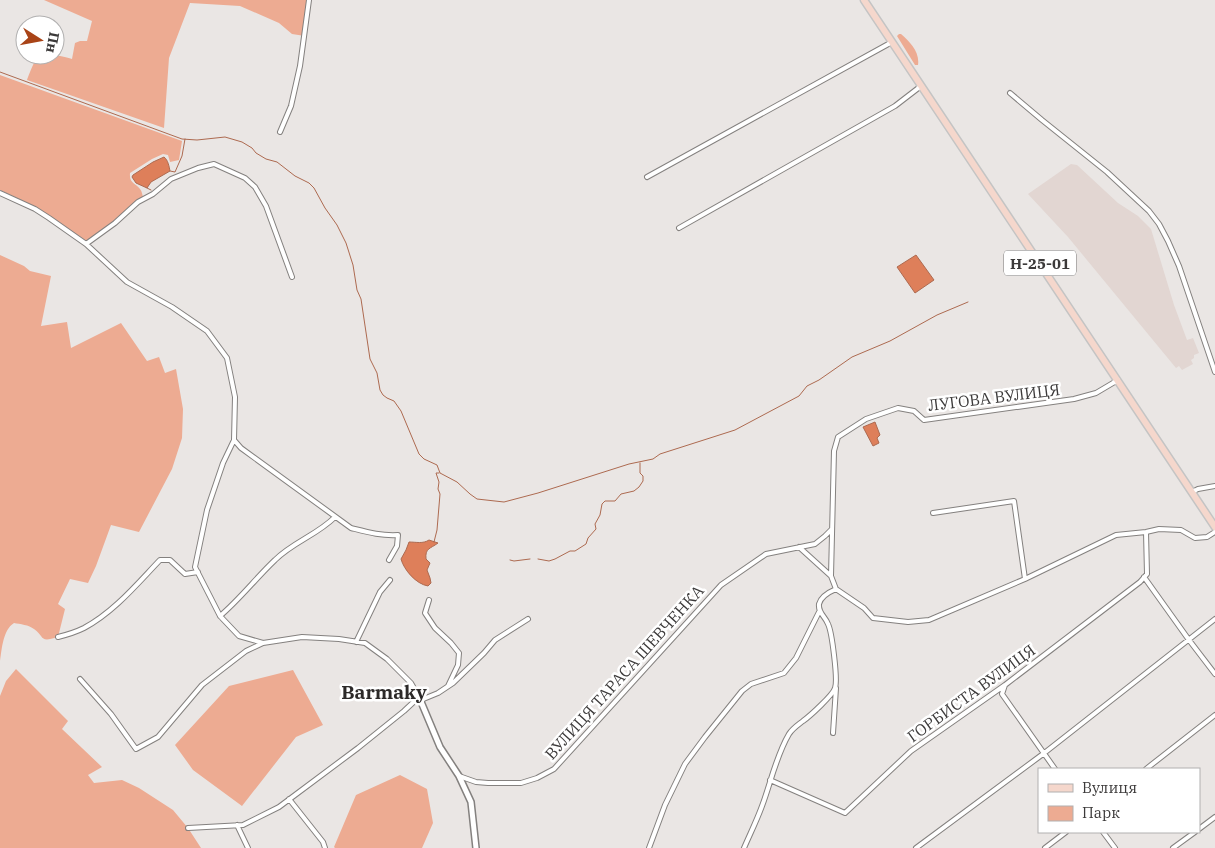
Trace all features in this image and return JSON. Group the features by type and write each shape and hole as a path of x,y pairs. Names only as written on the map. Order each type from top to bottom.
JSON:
{"main road":[{"name":"Н-25-01","path":"864,0 1215,527"}],"street":[{"path":"280,132 291,106 300,66 309,0"},
{"path":"647,177 892,42"},
{"path":"679,228 895,106 921,86"},
{"path":"1010,93 1107,172 1149,211 1159,224 1179,266 1215,372"},
{"path":"86,244 115,223 138,202 171,179 214,164 245,178 255,187 266,206 292,277"},
{"path":"0,193 35,209 86,244 127,282 207,331 227,358 236,397 234,440 223,463 207,510 195,567 220,616 239,636 264,642"},
{"name":"ЛУГОВА ВУЛИЦЯ","path":"831,576 834,451 838,437 866,419 898,408 914,411 924,420 1074,399 1096,393 1118,380"},
{"path":"234,440 241,448 351,528 387,536 398,535 397,546 389,560"},
{"path":"1192,492 1198,488 1215,486"},
{"path":"933,513 1014,501 1025,580"},
{"path":"220,616 234,604 275,559 326,526 336,517"},
{"name":"ВУЛИЦЯ ТАРАСА ШЕВЧЕНКА","path":"459,776 488,784 521,783 537,778 554,769 721,585 766,554 815,544 832,529"},
{"path":"799,547 831,576 836,589 864,608 872,618 908,622 929,620 1025,580 1116,535 1159,529 1181,530 1195,538 1207,537 1215,532"},
{"path":"1146,532 1147,574 1144,577 1188,640 1215,674"},
{"path":"58,637 84,628 98,618 121,600 160,560 170,560 185,574 198,572"},
{"name":"ГОРБИСТА ВУЛИЦЯ","path":"770,780 845,813 911,751 1005,685 1144,577"},
{"path":"356,642 380,592 390,580"},
{"path":"649,848 665,805 685,764 742,691 751,684 784,673 796,658 819,612 819,602 825,595 836,589"},
{"path":"429,600 425,612 435,628 459,653 458,665 448,686"},
{"path":"819,612 828,622 832,636 836,686 833,733"},
{"path":"188,828 243,825 279,807 420,699 438,694 453,683 484,653 494,640 528,619"},
{"path":"916,848 1043,754 1215,619"},
{"path":"80,679 111,714 136,749 158,737 202,685 246,650 264,642 302,637 339,639 365,643 386,659 411,683 420,699 440,748 459,776 471,802 476,848"},
{"path":"1005,685 1002,694 1054,768"},
{"path":"751,848 745,846 790,732 831,694 836,686"},
{"path":"1147,768 1215,715"},
{"path":"289,799 325,848"},
{"path":"1200,828 1215,816"},
{"path":"237,825 248,848"},
{"path":"1045,848 1065,833"},
{"path":"1104,833 1115,848"},
{"path":"1173,848 1193,833"}],"shaded area":[{"path":"164,157 170,171 151,182 147,188 136,183 132,177 133,175"},
{"path":"1071,164 1077,165 1118,203 1138,216 1151,229 1174,305 1187,340 1193,338 1199,353 1194,355 1194,358 1191,360 1193,364 1182,370 1179,366 1176,368 1068,237 1028,194"},
{"path":"916,255 934,280 915,293 897,267"},
{"path":"875,422 880,435 877,438 879,443 873,446 863,427"},
{"path":"429,540 438,543 426,553 426,559 430,563 427,570 431,583 428,586 411,576 401,559 409,542"}],"green space":[{"path":"44,0 309,0 305,36 292,34 279,23 240,6 190,3 169,58 164,128 27,80 33,65 65,65 65,57 72,59 75,43 87,41 92,21"},
{"path":"899,34 914,48 918,65 915,65 897,36"},
{"path":"0,75 182,141 179,160 170,162 168,155 163,154 130,173 132,181 141,190 143,197 137,200 114,222 86,241 36,207 0,190"},
{"path":"0,255 24,266 30,271 51,276 41,326 67,322 71,348 121,323 147,361 159,357 165,373 176,369 183,409 182,438 172,469 139,532 111,525 88,583 70,579 58,604 65,609 58,637 45,639 32,628 14,623 5,635 0,661"},
{"path":"16,669 68,721 62,729 102,767 88,775 94,783 122,780 139,788 173,810 201,848 0,848 0,696 6,681"},
{"path":"293,670 323,725 296,737 242,806 193,770 175,745 229,686"},
{"path":"400,775 427,789 433,823 422,848 335,848 356,795"}],"waterway":[{"path":"0,72 182,139 197,140 225,137 242,142 256,153 266,159 277,162 295,176 309,183 337,225 346,243 353,265 357,290 361,299 370,359 377,373 380,390 383,395 394,401 401,411 419,454 424,459 437,465 440,473 457,482 477,499 504,502 538,493 629,464 653,459 660,454 735,430 799,396 807,386 852,357 890,341 937,315 968,302"},
{"path":"170,171 175,172 182,156 185,139"},
{"path":"147,188 151,190"},
{"path":"538,559 549,561 570,551 575,551 586,544 588,538 596,529 595,524 600,515 602,504 605,501 615,501 621,494 634,491 639,487 643,481 643,476 640,473 640,463"},
{"path":"434,542 440,494 436,473 439,473"},
{"path":"510,560 530,559"}],"district":[{"name":"Barmaky","path":"384,692"}]}
